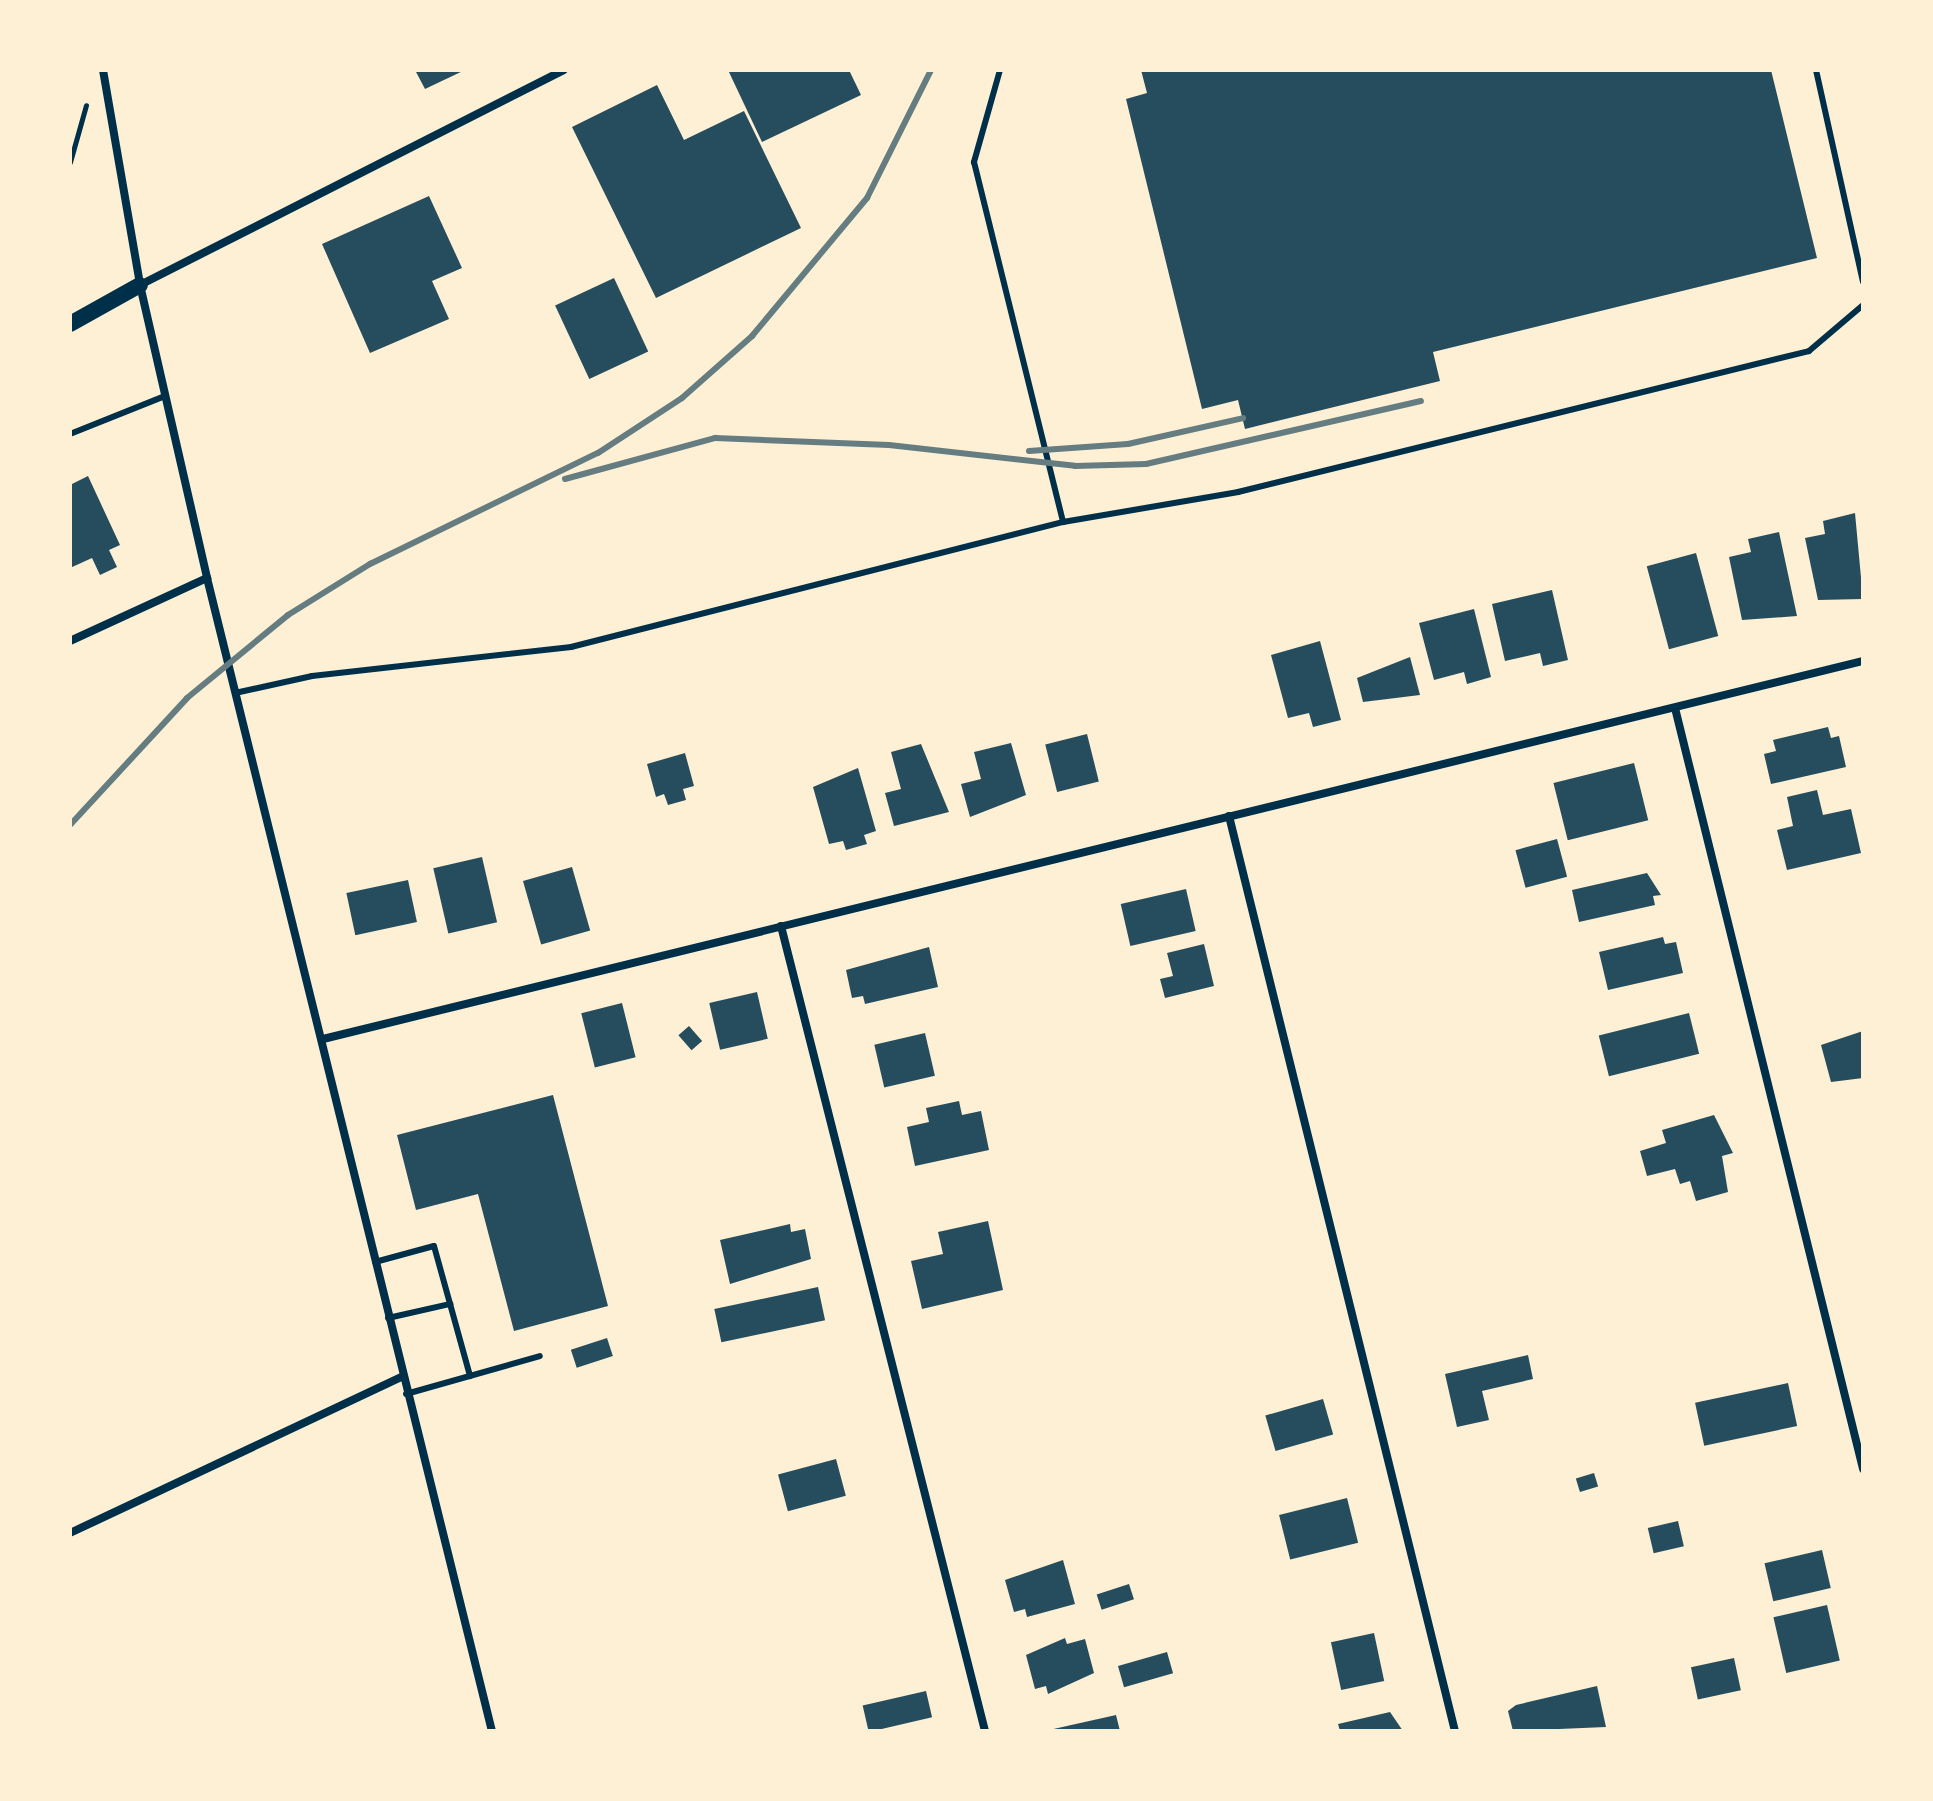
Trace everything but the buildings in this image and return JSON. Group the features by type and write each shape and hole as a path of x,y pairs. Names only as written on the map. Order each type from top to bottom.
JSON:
{"main road":[{"path":"70,324 140,285"}],"street":[{"path":"103,70 140,285 207,578 323,1039 406,1394 492,1731"},
{"path":"140,285 563,70"},
{"path":"70,641 207,578"},
{"path":"323,1039 1863,661"},
{"path":"1675,708 1863,1469"},
{"path":"1229,816 1455,1731"},
{"path":"781,926 985,1731"},
{"path":"70,1533 402,1377"}],"lane":[{"path":"1000,70 974,162 1063,522"},
{"path":"1816,70 1863,282"},
{"path":"235,693 312,676 571,647 1063,522 1238,492 1809,351 1863,305"},
{"path":"70,434 165,396"},
{"path":"375,1262 434,1246 470,1376"},
{"path":"388,1318 450,1304"},
{"path":"406,1394 540,1356"}],"path":[{"path":"70,162 88,96"}],"railway":[{"path":"70,825 187,698 288,615 370,564 598,453 682,398 752,336 867,198 931,70"},
{"path":"565,479 715,438 889,445 1075,466 1146,464 1421,401"},
{"path":"1029,451 1128,444 1243,418"}]}
